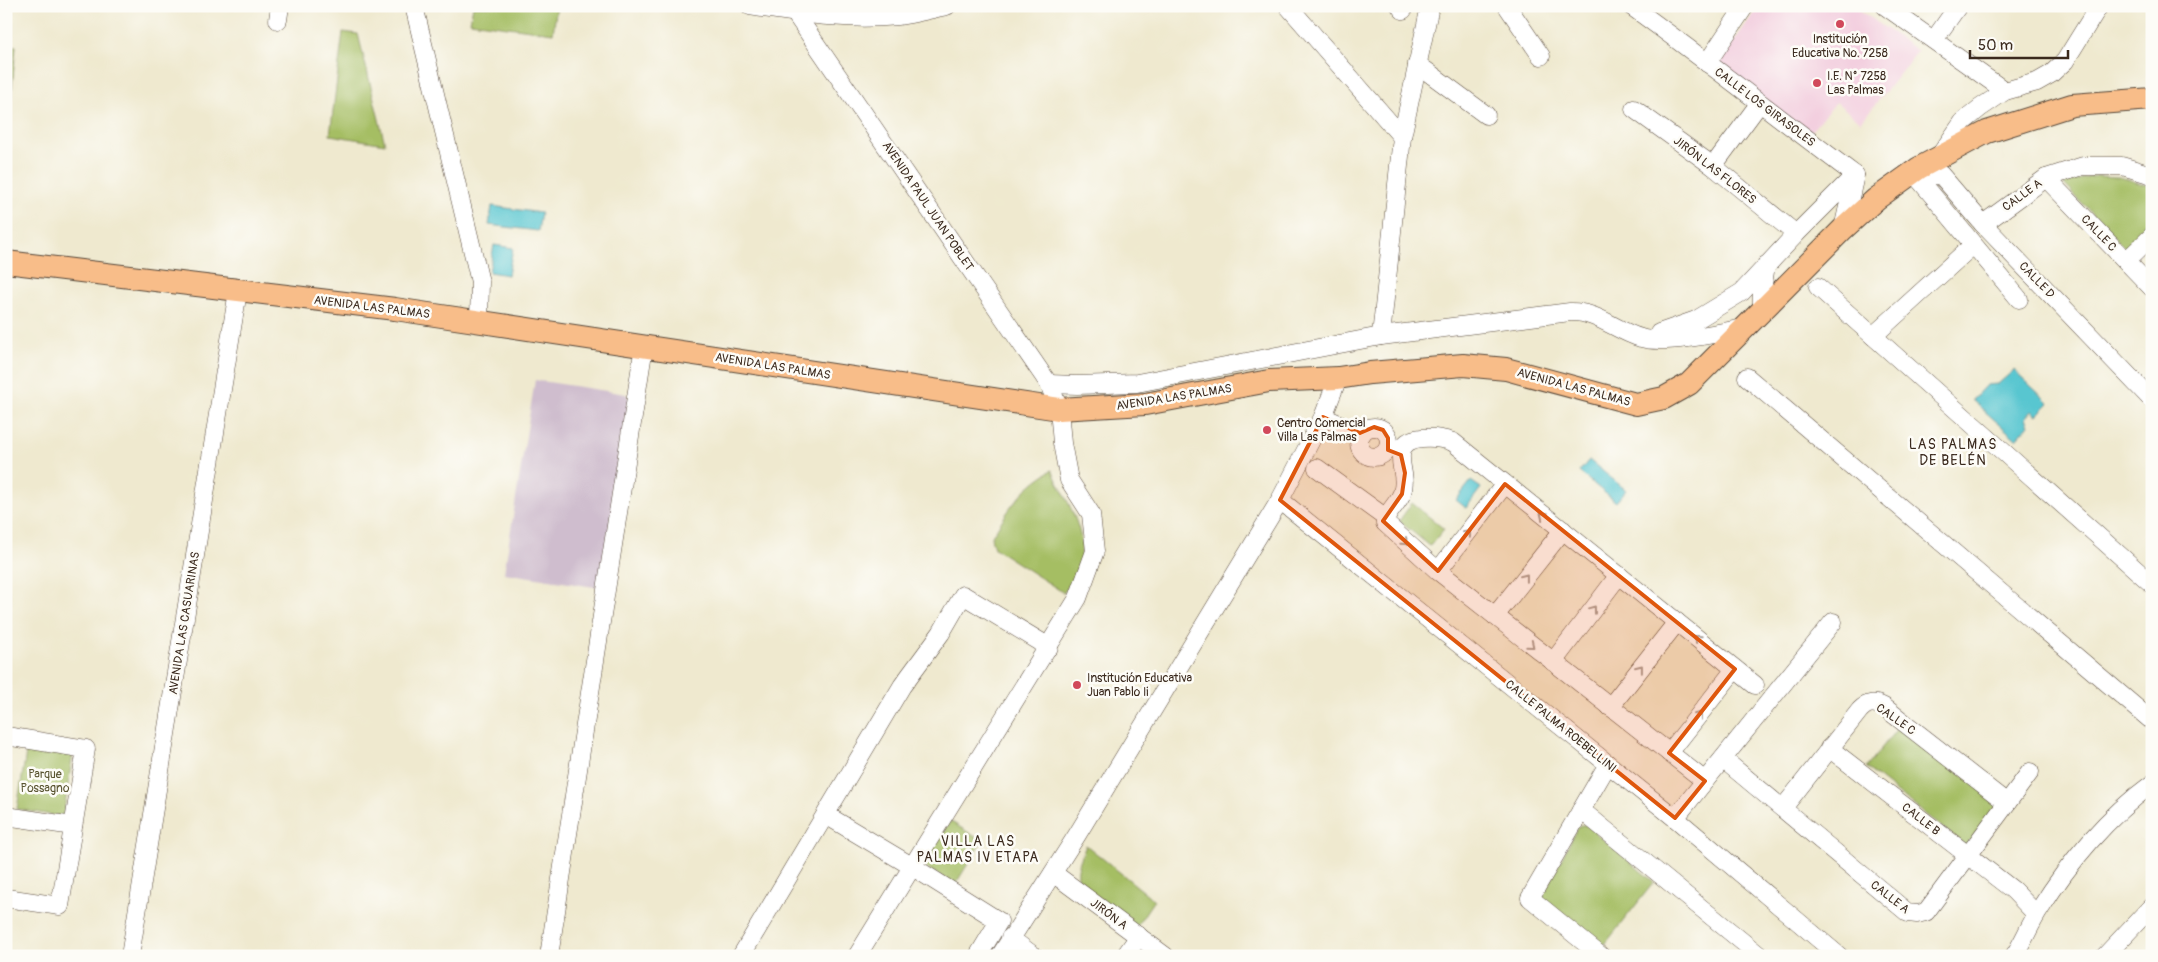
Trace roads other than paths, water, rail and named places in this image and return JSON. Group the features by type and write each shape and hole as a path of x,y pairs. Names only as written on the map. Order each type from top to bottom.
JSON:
{"main road":[{"name":"AVENIDA LAS PALMAS","path":"6,262 479,321 1059,409 1144,404 1269,381 1338,378 1370,373 1454,366 1506,369 1636,404 1664,398 1689,384 1842,229 1876,199 1938,158 1987,132 2072,105 2152,99"}],"street":[{"path":"414,6 480,282 479,321"},
{"path":"750,6 849,18 899,16 947,6"},
{"path":"1288,6 1402,137"},
{"path":"1380,336 1402,137 1430,6"},
{"path":"1507,6 1541,56"},
{"name":"CALLE LOS GIRASOLES","path":"1630,6 1855,175"},
{"path":"1707,63 1745,6"},
{"path":"1885,6 2005,91"},
{"path":"1934,40 1958,6"},
{"path":"1938,158 1963,122 2005,91 2037,82 2051,74 2065,61 2099,6"},
{"name":"AVENIDA PAUL JUAN POBLET","path":"793,10 1049,384 1059,409 1062,443 1069,480 1091,514 1095,551 1078,598 857,956"},
{"path":"1417,64 1486,115"},
{"path":"1713,166 1759,104"},
{"name":"JIRÓN LAS FLORES","path":"1634,109 1713,166 1796,234"},
{"name":"CALLE A","path":"1983,224 2046,178 2083,166 2122,166 2152,175"},
{"path":"1915,174 2019,299"},
{"name":"CALLE D","path":"1915,174 1941,175 1983,224 2152,400"},
{"path":"1842,229 1855,175"},
{"path":"1642,339 1696,320 1742,292 1766,264 1855,175"},
{"name":"CALLE C","path":"2046,178 2152,288"},
{"path":"2126,261 2152,236"},
{"path":"1873,336 1973,245"},
{"path":"1762,310 1762,290 1766,264"},
{"path":"1818,287 2152,584"},
{"name":"AVENIDA LAS CASUARINAS","path":"130,956 238,291"},
{"path":"1049,384 1137,383 1380,336 1579,312 1596,316 1642,339 1694,337 1744,328"},
{"path":"549,956 644,346"},
{"path":"1286,355 1293,379"},
{"path":"1747,377 2152,721"},
{"path":"1000,956 1053,873 1280,500 1323,417 1338,378"},
{"path":"1323,417 1362,434 1359,442 1364,454 1376,457 1408,442 1425,437 1440,437 1453,442 1755,685"},
{"path":"1395,449 1405,473 1402,494 1386,518 1385,523 1438,571 1704,781"},
{"path":"1317,468 1386,518"},
{"path":"1438,571 1506,484"},
{"name":"CALLE PALMA ROEBELLINI","path":"1280,500 1675,818 1839,956"},
{"path":"1495,616 1562,530"},
{"path":"1553,662 1619,575"},
{"path":"740,956 902,686 941,633 962,594 1049,647"},
{"path":"1610,707 1677,622"},
{"path":"1675,818 1833,622"},
{"path":"1669,753 1735,669"},
{"name":"CALLE C","path":"1783,808 1864,705 1874,703 1884,707 2007,803"},
{"path":"6,736 86,749 60,906 6,898"},
{"name":"CALLE B","path":"1830,748 2039,910"},
{"name":"CALLE A","path":"1723,759 1912,914 1926,912 2030,772"},
{"path":"1601,956 1530,898 1608,764"},
{"path":"2014,956 2039,910 2078,857 2100,830 2136,796 2152,784"},
{"path":"1581,810 1760,956"},
{"path":"826,815 913,866 999,921 978,956"},
{"path":"6,816 73,826"},
{"name":"JIRÓN A","path":"1053,873 1166,956"},
{"path":"2114,953 2152,906"},
{"path":"1125,956 1139,936"},
{"path":"1010,938 1034,956"}],"water":[{"path":"492,206 541,213 538,231 489,225"},
{"path":"494,245 513,248 508,275 489,272"},
{"path":"2014,370 2049,403 2037,415 2032,411 2026,418 2029,425 2016,439 1972,400 1986,385 1998,384"},
{"path":"1589,460 1626,490 1616,502 1579,472"},
{"path":"1471,481 1481,488 1466,508 1456,500"}],"place":[{"name":"Institución Educativa No. 7258","path":"1840,24"},
{"name":"I.E. N° 7258 Las Palmas","path":"1817,83"},
{"name":"Centro Comercial Villa Las Palmas","path":"1267,430"},
{"name":"Institución Educativa Juan Pablo Ii","path":"1077,685"}],"district":[{"name":"LAS PALMAS DE BELÉN","path":"1953,452"},
{"name":"VILLA LAS PALMAS IV ETAPA","path":"978,850"}],"park label":[{"name":"Parque Possagno","path":"45,781"}]}
